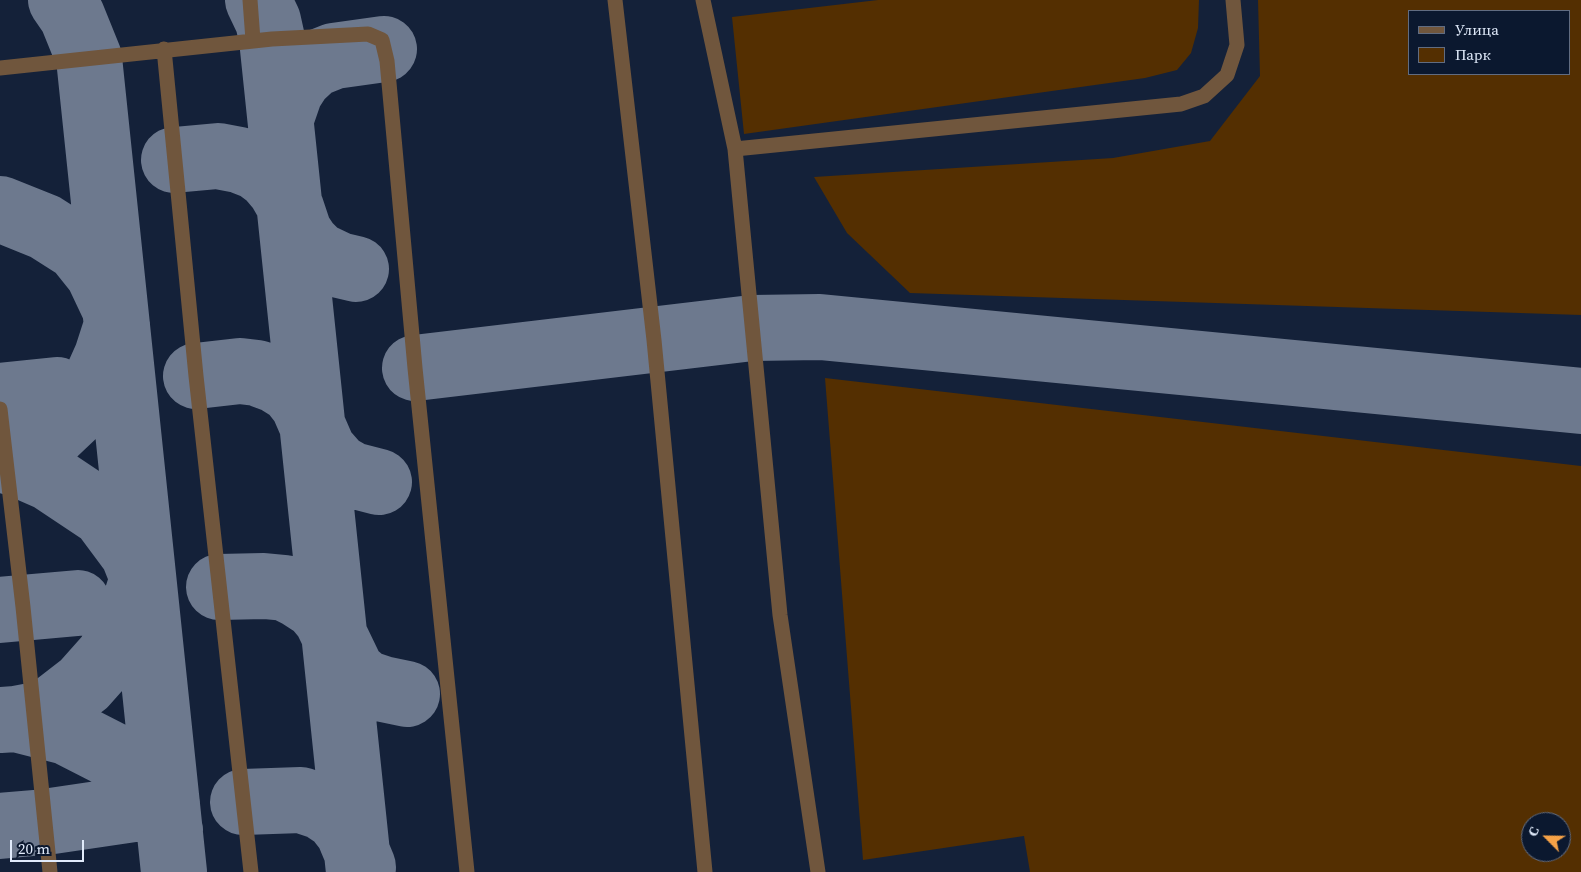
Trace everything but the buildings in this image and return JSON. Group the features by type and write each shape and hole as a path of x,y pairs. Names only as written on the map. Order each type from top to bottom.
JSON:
{"lane":[{"path":"250,0 253,40"},
{"path":"615,0 654,340 705,872"},
{"path":"702,0 735,149 780,615 818,872"},
{"path":"735,149 1181,104 1204,96 1227,75 1237,45 1233,0"},
{"path":"0,68 164,48 253,40 368,34 382,40 387,62 415,368 467,872"},
{"path":"164,48 198,395 251,872"},
{"path":"0,409 23,607 50,872"}],"green space":[{"path":"878,0 1199,0 1198,28 1191,53 1177,70 1145,78 744,134 732,17"},
{"path":"1258,0 1581,0 1581,315 910,293 847,233 814,177 1113,158 1210,141 1260,76"},
{"path":"825,378 1581,466 1581,872 1030,872 1024,836 863,860"}],"taxiway":[{"path":"61,0 72,16 89,58 174,872"},
{"path":"258,0 268,21 272,39 359,872"},
{"path":"281,118 290,92 299,78 314,64 334,56 384,49"},
{"path":"174,160 218,156 239,160 257,167 269,176 280,189 291,208 299,232 307,244 318,255 339,265 356,269"},
{"path":"0,209 45,227 78,248 98,273 115,309"},
{"path":"0,456 33,447 53,434 72,416 94,385 107,356 117,325"},
{"path":"415,368 752,328 820,327 1581,401"},
{"path":"196,376 240,371 257,373 276,380 292,390 303,404 323,450 338,467 352,475 379,482"},
{"path":"0,396 57,390"},
{"path":"0,459 18,464 50,478 104,514 133,553 143,578 128,625 108,657 84,684 53,708 37,715 16,719"},
{"path":"219,587 264,586 285,588 299,595 316,606 326,618 352,672 365,683 407,694"},
{"path":"0,610 78,603"},
{"path":"0,720 16,719 67,732 114,756 148,792 170,830"},
{"path":"243,802 301,800 322,807 337,817 348,831 363,867"},
{"path":"0,826 45,822 167,804"}]}
